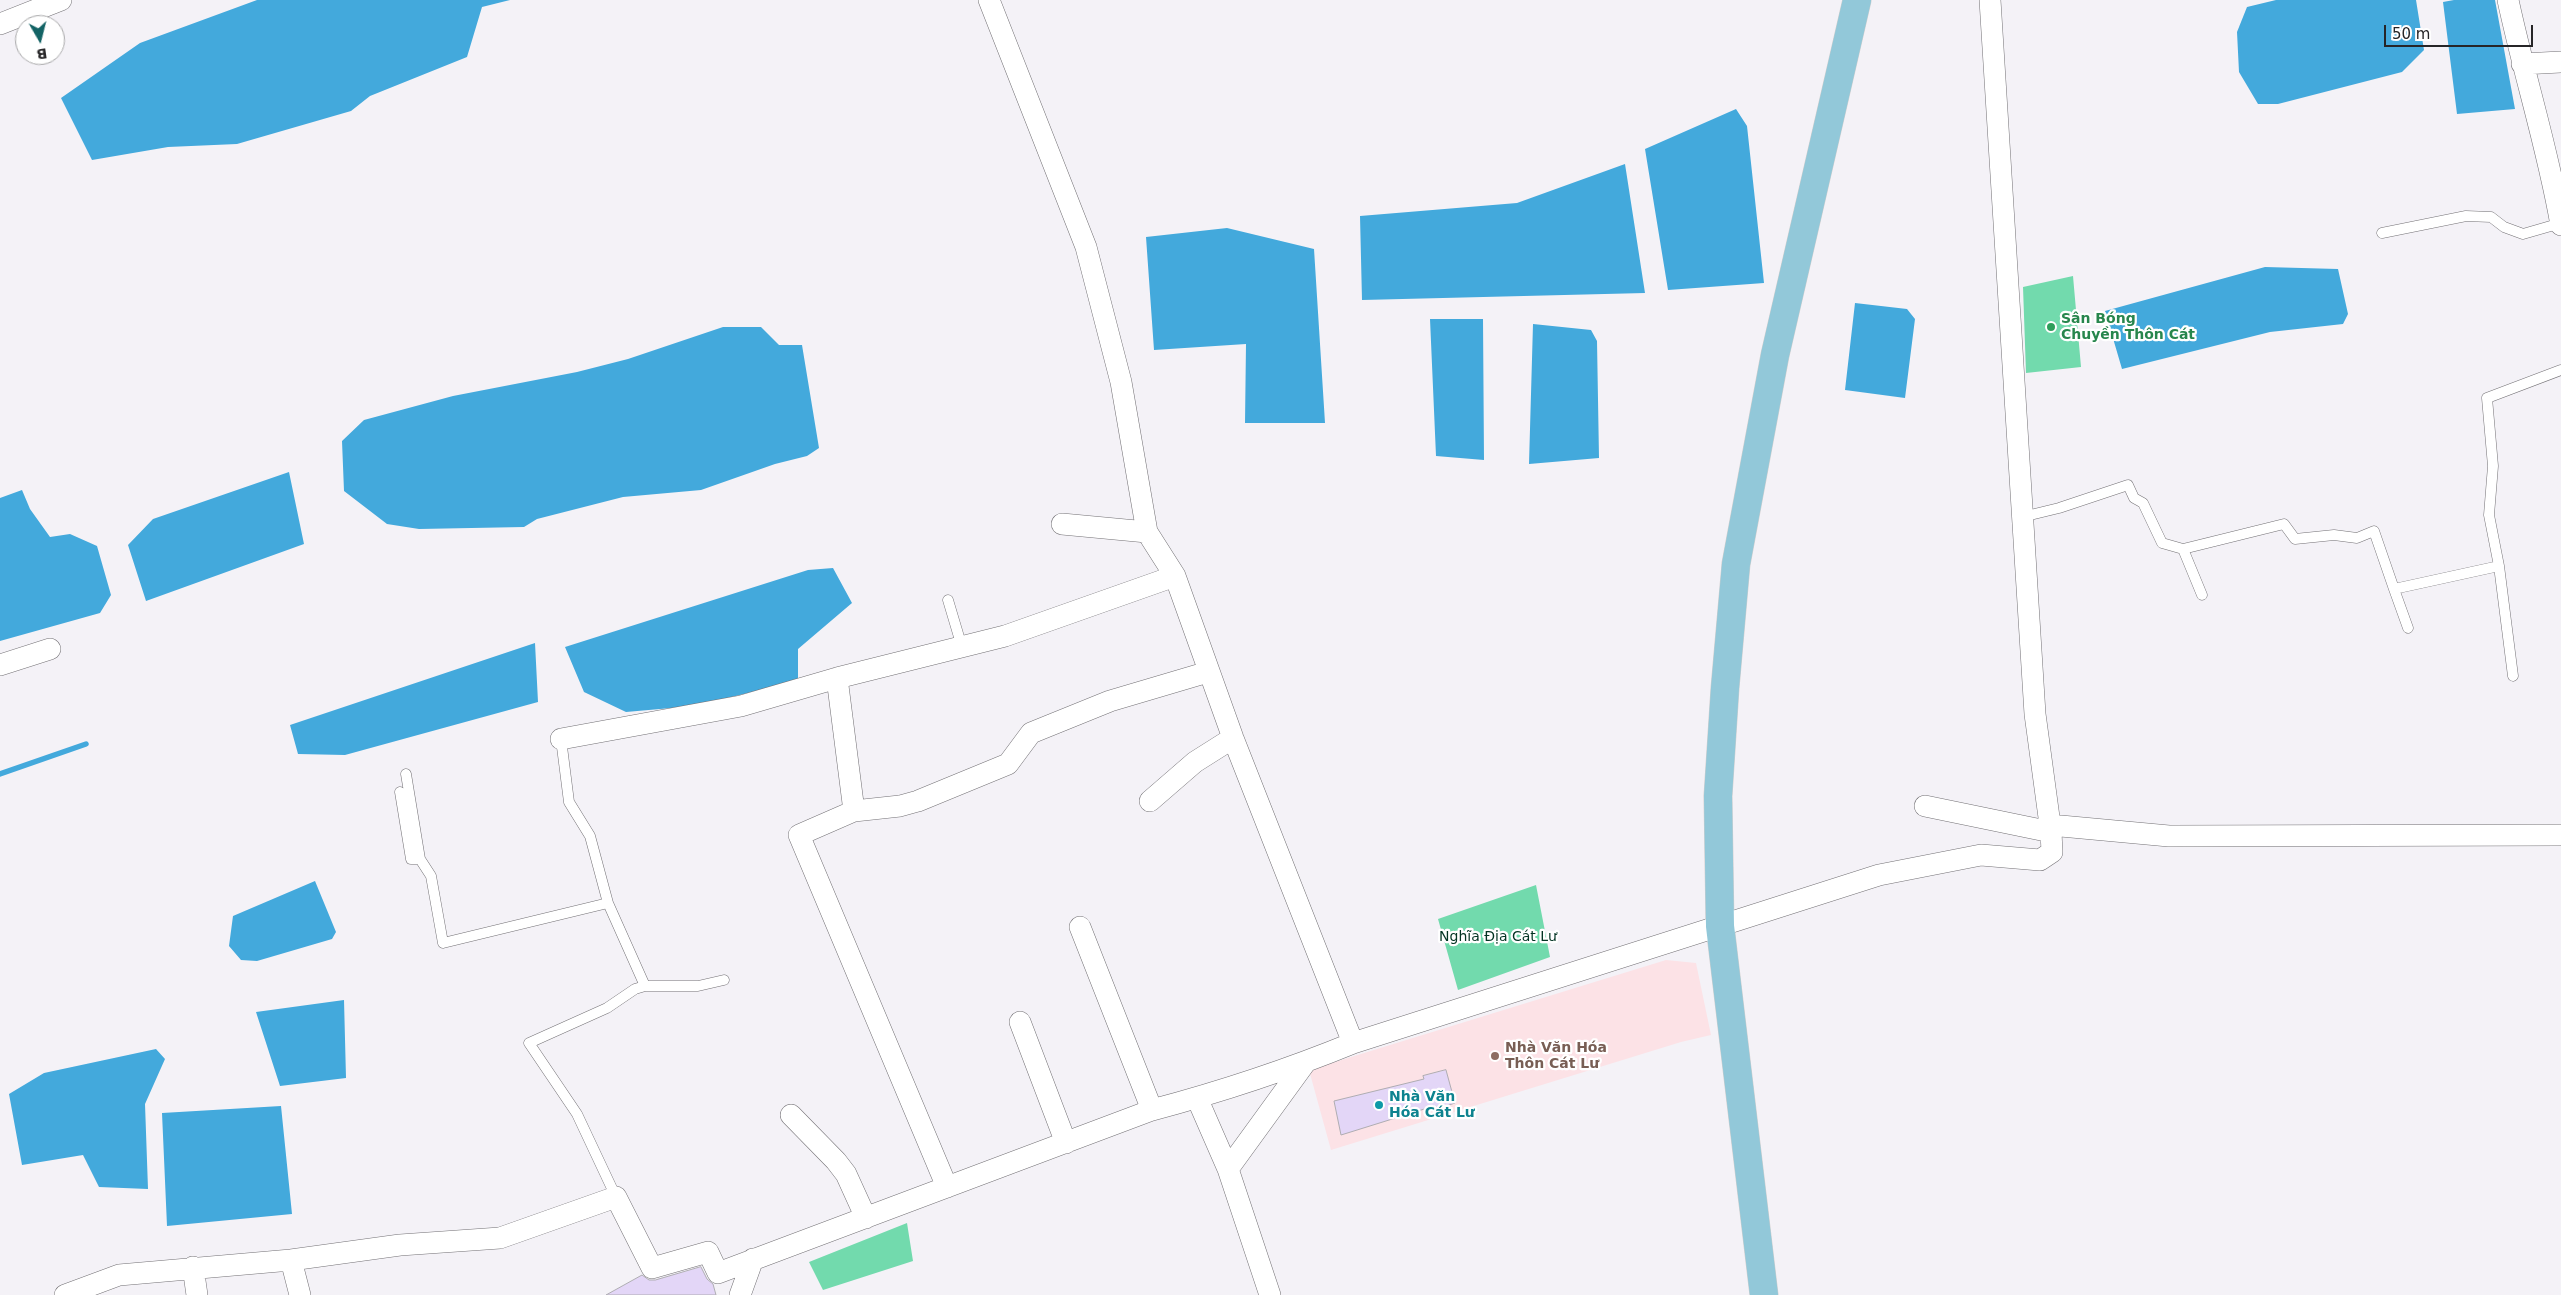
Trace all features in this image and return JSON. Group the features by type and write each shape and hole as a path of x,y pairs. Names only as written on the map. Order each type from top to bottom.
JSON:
{"main road":[{"path":"1764,1295 1720,926 1718,796 1736,564 1775,354 1857,0"}],"street":[{"path":"0,24 36,4 61,0"},
{"path":"989,0 1086,247 1121,382 1147,532 1174,576 1233,738 1352,1043"},
{"path":"718,1273 1152,1110 1197,1098 1304,1062 1352,1043 1469,1014 1720,926 1880,875 1981,855 2040,860 2052,852 2051,828 2035,714 1990,0"},
{"path":"2508,0 2522,64 2558,194 2561,224"},
{"path":"2522,64 2561,62"},
{"path":"1062,524 1147,532"},
{"path":"561,739 741,706 837,678 1005,636 1174,576"},
{"path":"0,665 50,649"},
{"path":"947,1187 799,835 854,811 900,806 918,801 1008,764 1030,733 1110,701 1208,672"},
{"path":"837,678 854,811"},
{"path":"1150,801 1195,762 1233,738"},
{"path":"1925,806 2051,828 2169,836 2561,835"},
{"path":"1080,927 1152,1110"},
{"path":"1020,1022 1066,1143"},
{"path":"1228,1169 1304,1062"},
{"path":"1197,1098 1228,1169 1270,1295"},
{"path":"790,1114 836,1160 846,1174 866,1218"},
{"path":"65,1295 119,1275 193,1267 291,1260 400,1245 500,1238 616,1198 652,1268 708,1252 729,1295"},
{"path":"740,1295 753,1259"},
{"path":"291,1260 300,1295"},
{"path":"193,1267 197,1295"}],"lane":[{"path":"2382,233 2466,216 2491,217 2504,227 2523,234 2561,224"},
{"path":"2513,676 2499,566 2489,515 2493,466 2487,398 2561,370"},
{"path":"2022,517 2059,508 2128,485 2134,498 2143,503 2162,543 2183,548 2284,524 2295,539 2334,535 2357,538 2374,531 2408,628"},
{"path":"2183,548 2202,594"},
{"path":"2394,589 2499,566"},
{"path":"948,600 962,646"},
{"path":"561,739 569,802 590,836 608,903 645,986"},
{"path":"406,774 420,859 431,876 443,943 608,903"},
{"path":"400,792 411,858 420,859"},
{"path":"616,1198 578,1114 529,1043 607,1008 635,989 645,986 698,986 724,980"}],"shaded area":[{"name":"Nhà Văn Hóa Thôn Cát Lư","path":"1666,960 1696,963 1711,1035 1681,1042 1331,1150 1309,1070"}],"green space":[{"name":"Sân Bóng Chuyền Thôn Cát","path":"2073,276 2081,367 2026,373 2023,287"},
{"name":"Nghĩa Địa Cát Lư","path":"1536,885 1550,957 1458,990 1438,919"},
{"path":"907,1223 913,1261 823,1290 809,1262"}],"water":[{"path":"257,0 510,0 482,7 467,57 370,96 351,111 237,144 168,147 92,160 61,98 140,43"},
{"path":"2276,0 2416,0 2424,50 2402,72 2278,104 2258,104 2239,72 2237,32 2247,7"},
{"path":"2454,0 2495,0 2515,109 2457,114 2443,2"},
{"path":"1736,109 1747,126 1764,283 1668,290 1645,149"},
{"path":"1625,164 1645,293 1362,300 1360,216 1517,203"},
{"path":"1227,228 1314,249 1325,423 1245,423 1246,344 1154,350 1146,237"},
{"path":"2265,267 2338,269 2348,314 2343,324 2270,332 2122,369 2105,311"},
{"path":"1855,303 1907,309 1915,319 1905,398 1845,390"},
{"path":"1430,319 1483,319 1484,460 1436,456"},
{"path":"1533,324 1591,330 1597,341 1599,458 1529,464"},
{"path":"723,327 761,327 779,345 802,345 819,448 807,456 775,464 701,490 623,497 537,519 524,527 419,529 387,524 344,491 342,441 364,420 453,396 577,372 628,359"},
{"path":"289,472 304,544 146,601 128,545 153,519"},
{"path":"22,490 30,509 50,537 70,534 97,546 111,595 100,613 0,641 0,498"},
{"path":"833,568 852,603 798,649 798,681 694,706 626,712 584,692 565,647 808,570"},
{"path":"535,643 538,702 345,755 298,754 290,725"},
{"path":"315,881 336,932 332,939 257,961 241,960 229,946 233,916"},
{"path":"344,1000 346,1078 280,1086 256,1012"},
{"path":"156,1049 165,1059 145,1104 148,1189 99,1187 83,1155 22,1165 9,1094 44,1073"},
{"path":"281,1106 292,1214 167,1226 162,1113"}],"building":[{"name":"Nhà Văn Hóa Cát Lư","path":"1446,1070 1455,1103 1435,1110 1434,1106 1341,1135 1334,1101 1424,1079 1423,1076"},
{"path":"701,1267 707,1279 713,1284 716,1295 606,1295 642,1275 649,1280 655,1280"}],"waterway":[{"path":"0,774 86,744"}],"place":[{"name":"Sân Bóng Chuyền Thôn Cát","path":"2051,327"},
{"name":"Nhà Văn Hóa Thôn Cát Lư","path":"1495,1056"},
{"name":"Nhà Văn Hóa Cát Lư","path":"1379,1105"}]}
